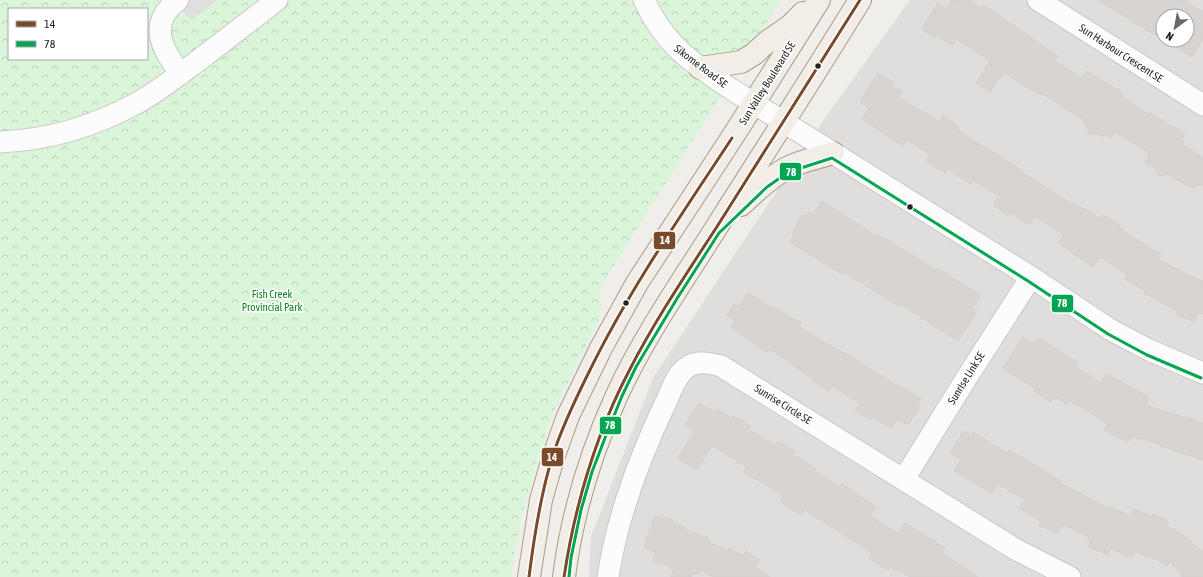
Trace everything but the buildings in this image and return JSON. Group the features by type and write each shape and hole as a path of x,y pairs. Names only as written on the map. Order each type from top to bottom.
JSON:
{"main road":[{"path":"700,68 735,63 754,54 767,42 790,26 818,0"},
{"name":"Sun Valley Boulevard SE","path":"529,577 541,500 552,458 568,416 586,377 618,315 637,283 754,104 818,0"},
{"path":"564,577 566,557 576,509 587,470 617,394 653,329 860,0"},
{"path":"715,230 764,183 785,169 799,163 833,153"}],"street":[{"path":"178,0 166,13 160,30 163,48 181,74"},
{"path":"0,142 45,136 82,127 104,119 136,104 181,74 277,0"},
{"name":"Sikome Road SE","path":"644,0 652,18 664,35 683,55 700,68 754,104 1031,277 1111,330 1149,350 1203,373"},
{"name":"Sun Harbour Crescent SE","path":"1038,0 1203,105"},
{"name":"Sunrise Link SE","path":"904,479 1031,277"},
{"name":"Sunrise Circle SE","path":"608,577 615,538 623,509 644,452 676,380 685,368 693,363 705,362 721,366 1015,549 1070,577"}],"shaded area":[{"path":"174,0 218,0 191,21"},
{"path":"910,0 1203,0 1203,577 589,577 591,537 653,378 827,115"}],"green space":[{"name":"Fish Creek Provincial Park","path":"0,0 781,0 601,286 600,318 555,409 542,445 524,507 511,577 0,577"}],"transit line":[{"name":"14","path":"564,577 580,497 588,471 606,420 629,371 672,297 860,0"},
{"name":"14","path":"529,577 544,487 552,458 574,404 589,372 621,312 675,224 732,138"},
{"name":"78","path":"569,577 571,558 581,510 592,472 605,438 622,396 636,367 678,297 719,233 767,187 787,173 832,158 1028,281 1108,334 1147,355 1201,378"}]}
